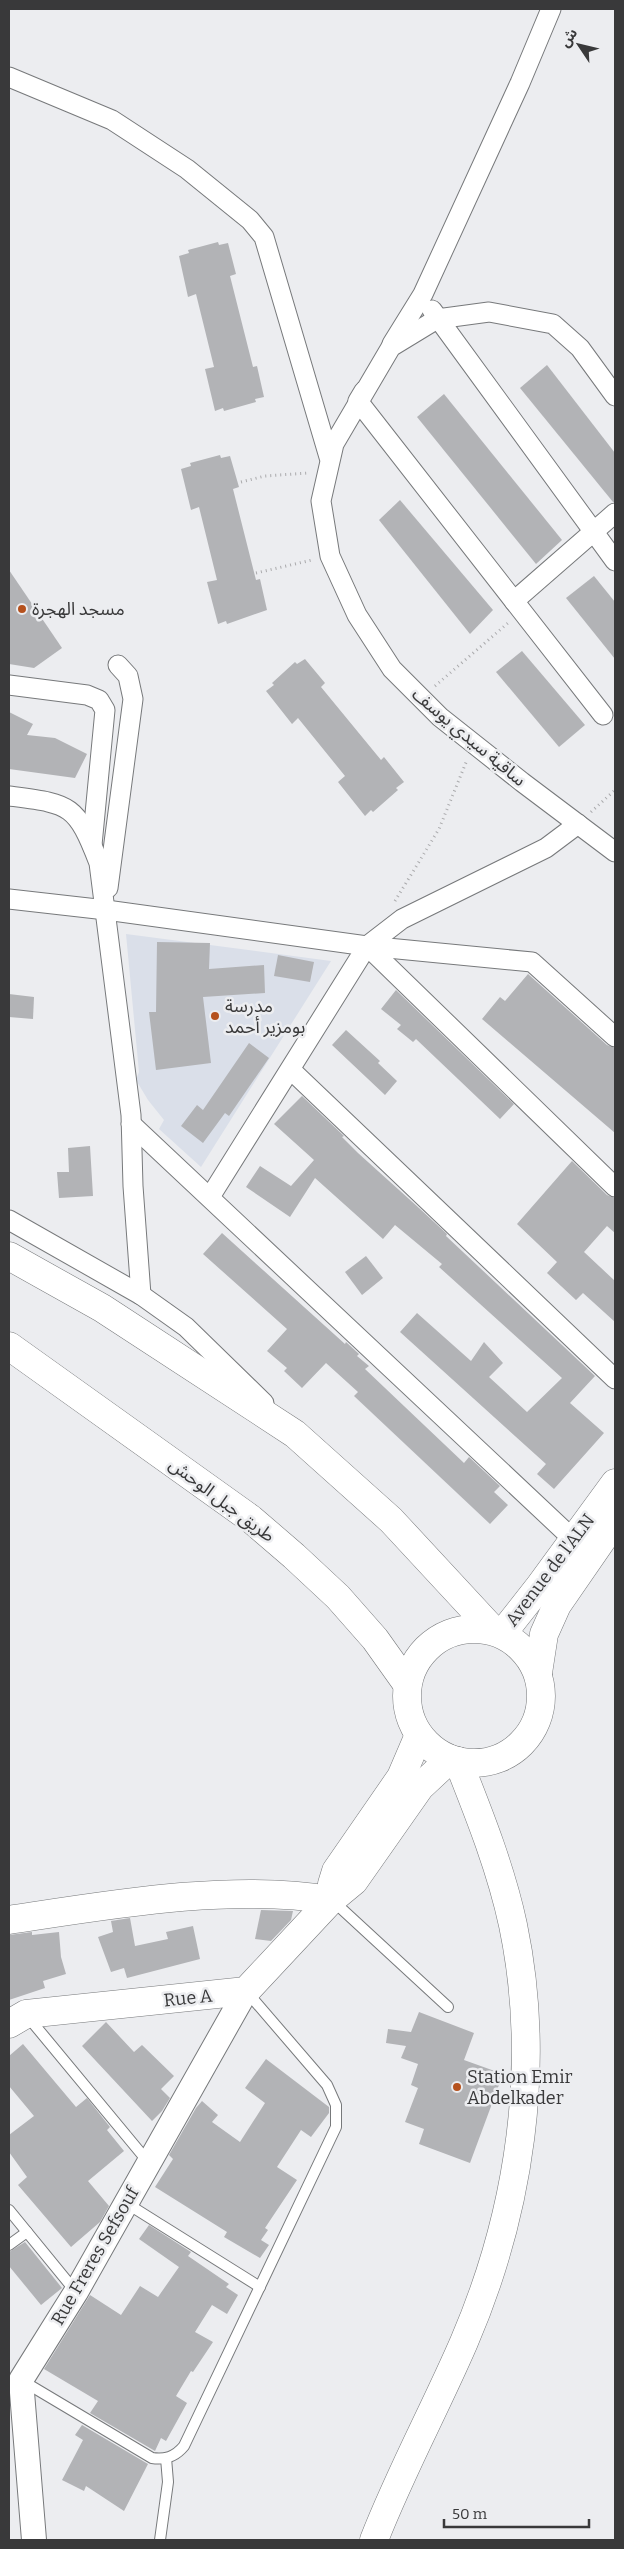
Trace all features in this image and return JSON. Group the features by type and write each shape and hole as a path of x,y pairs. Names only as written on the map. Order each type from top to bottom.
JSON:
{"main road":[{"path":"9,1256 102,1308 295,1434 391,1520 497,1632 518,1643 530,1657 538,1673 542,1692 540,1712 526,1739 515,1750 502,1757 473,1764 454,1760 427,1745 419,1735 410,1719 407,1702 408,1684 418,1658 438,1638 465,1628 497,1632"},
{"name":"طريق جبل الوحش","path":"9,1346 251,1519 287,1549 338,1597 374,1639 408,1684"},
{"name":"Avenue de l'ALN","path":"497,1632 574,1540 615,1483"},
{"path":"538,1673 544,1634 557,1605 615,1521"},
{"path":"331,1900 336,1870 401,1777 419,1735"},
{"path":"246,1991 331,1900 354,1881 420,1787 454,1760"},
{"path":"374,2540 464,2340 498,2250 517,2165 524,2090 526,2009 520,1964 506,1899 482,1823 454,1760"},
{"path":"9,1920 88,1908 211,1895 307,1896 331,1900"},
{"name":"Rue A","path":"17,2020 246,1991"}],"street":[{"path":"551,9 520,83 423,294 358,401 603,715"},
{"path":"9,77 112,120 187,169 250,220 264,237 328,465"},
{"path":"423,294 437,319 615,561"},
{"name":"ساقية سيدي يوسف","path":"615,396 580,348 553,324 489,312 437,319 391,347 334,444 321,501 330,556 356,614 392,669 440,717 615,852"},
{"path":"518,606 615,513"},
{"path":"106,910 133,699 132,686 128,676 118,665"},
{"path":"9,685 87,695 99,700 104,710 92,845"},
{"path":"9,796 57,803 73,813 92,845 98,863 106,910 131,1124 141,1295"},
{"path":"210,1197 367,946 402,919 546,848 578,824"},
{"path":"9,899 106,910 367,946 532,962 615,1037"},
{"path":"367,946 615,1188"},
{"path":"290,1070 615,1379"},
{"path":"131,1124 574,1540"},
{"path":"9,1220 141,1295 186,1327 295,1434"},
{"name":"Rue Freres Sefsouf","path":"15,2382 76,2292 246,1991"},
{"path":"15,2382 34,2540"}],"lane":[{"path":"331,1900 448,2006"},
{"path":"15,2382 152,2458 166,2458 179,2452 184,2446 332,2137 337,2116 333,2095 327,2085 246,1991"},
{"path":"17,2020 149,2163"},
{"path":"126,2203 260,2287"},
{"path":"9,2210 76,2292"},
{"path":"9,2245 27,2232"},
{"path":"160,2540 168,2482 166,2458"}],"path":[{"path":"241,482 328,465"},
{"path":"256,573 284,565 330,556"},
{"path":"421,698 518,606"},
{"path":"393,904 439,829 474,744"},
{"path":"578,824 615,790"}],"shaded area":[{"name":"مدرسة بومزير أحمد","path":"126,934 331,961 201,1167 159,1129 164,1120 148,1100 136,1080 139,1072"}],"building":[{"path":"218,242 219,245 228,243 236,274 230,276 253,367 257,366 264,397 255,399 256,402 224,411 223,408 215,411 205,369 214,367 196,294 188,297 179,256 189,253 188,250"},
{"path":"547,365 615,453 615,502 613,502 520,388"},
{"path":"444,394 562,540 536,564 417,417"},
{"path":"220,455 221,458 230,456 239,487 233,489 256,580 260,579 267,610 227,624 226,621 218,624 207,582 217,580 199,507 191,510 181,469 191,466 190,463"},
{"path":"400,500 493,610 470,634 379,520"},
{"name":"مسجد الهجرة","path":"9,570 62,648 34,668 9,664"},
{"path":"594,576 615,602 615,659 566,598"},
{"path":"522,651 585,725 559,747 496,672"},
{"path":"305,659 325,683 321,687 381,760 384,757 404,782 396,788 398,790 373,812 371,810 365,816 338,782 345,776 298,718 292,724 266,691 295,662 297,664"},
{"path":"9,712 33,724 27,735 55,738 87,754 75,778 9,769"},
{"path":"157,942 210,943 209,969 264,965 265,993 203,997 211,1063 156,1070 149,1012 156,1012"},
{"path":"278,955 314,962 310,982 274,976"},
{"path":"528,974 607,1045 615,1048 615,1133 482,1019 500,997 505,1001"},
{"path":"396,990 514,1104 500,1119 416,1039 413,1042 397,1029 401,1025 381,1009"},
{"path":"9,994 34,997 33,1019 9,1017"},
{"path":"346,1030 380,1061 378,1063 397,1081 385,1095 332,1045"},
{"path":"249,1043 269,1058 229,1116 225,1113 203,1143 181,1126 197,1105 203,1110"},
{"path":"302,1096 344,1136 342,1137 358,1153 447,1234 446,1236 595,1376 570,1403 604,1433 554,1489 537,1474 546,1464 400,1332 417,1313 471,1361 484,1342 503,1363 489,1377 527,1412 562,1378 439,1267 442,1264 395,1225 383,1239 315,1178 290,1217 246,1187 260,1166 291,1186 314,1160 274,1124"},
{"path":"90,1146 93,1196 59,1198 57,1172 69,1172 68,1148"},
{"path":"572,1161 607,1195 615,1198 615,1233 607,1226 584,1252 615,1281 615,1322 583,1293 576,1300 547,1273 557,1262 517,1224"},
{"path":"222,1233 345,1344 346,1342 359,1354 357,1356 369,1366 365,1369 464,1463 469,1457 500,1486 494,1492 508,1505 490,1524 354,1396 358,1392 326,1363 302,1388 284,1371 287,1368 267,1351 287,1329 203,1254"},
{"path":"366,1256 383,1278 362,1295 345,1272"},
{"path":"261,1910 293,1911 291,1920 271,1941 255,1939"},
{"path":"130,1918 135,1946 168,1939 166,1932 193,1926 200,1959 127,1978 124,1968 111,1972 98,1937 113,1932 111,1921"},
{"path":"32,1932 32,1935 59,1932 61,1957 66,1974 43,1981 45,1988 9,2000 9,1935"},
{"name":"Station Emir Abdelkader","path":"419,2012 474,2033 464,2060 503,2074 470,2163 419,2144 424,2129 405,2122 418,2088 411,2085 418,2064 401,2058 406,2046 386,2043 388,2029 411,2032"},
{"path":"106,2022 134,2052 142,2045 174,2076 161,2089 170,2098 162,2111 152,2121 82,2046"},
{"path":"23,2044 76,2107 87,2098 110,2127 107,2130 124,2151 88,2181 109,2206 100,2222 71,2247 18,2185 27,2177 9,2152 9,2135 34,2116 9,2086 9,2056"},
{"path":"266,2059 329,2107 329,2113 311,2137 301,2130 277,2167 297,2180 265,2228 268,2230 261,2240 269,2245 260,2258 224,2237 227,2232 155,2187 173,2159 169,2155 202,2101 218,2115 212,2122 240,2142 265,2103 245,2088"},
{"path":"149,2225 191,2252 188,2256 229,2284 226,2287 238,2295 227,2314 212,2305 195,2332 213,2342 193,2372 191,2371 176,2396 187,2403 166,2441 161,2438 155,2451 90,2413 98,2401 44,2369 90,2295 121,2315 140,2286 158,2297 179,2267 139,2239"},
{"path":"25,2242 62,2288 41,2305 9,2266 9,2252"},
{"path":"82,2425 148,2464 124,2511 86,2486 84,2491 62,2480 83,2440 75,2435"}],"place":[{"name":"مسجد الهجرة","path":"22,609"},
{"name":"مدرسة بومزير أحمد","path":"215,1016"},
{"name":"Station Emir Abdelkader","path":"457,2087"}]}
